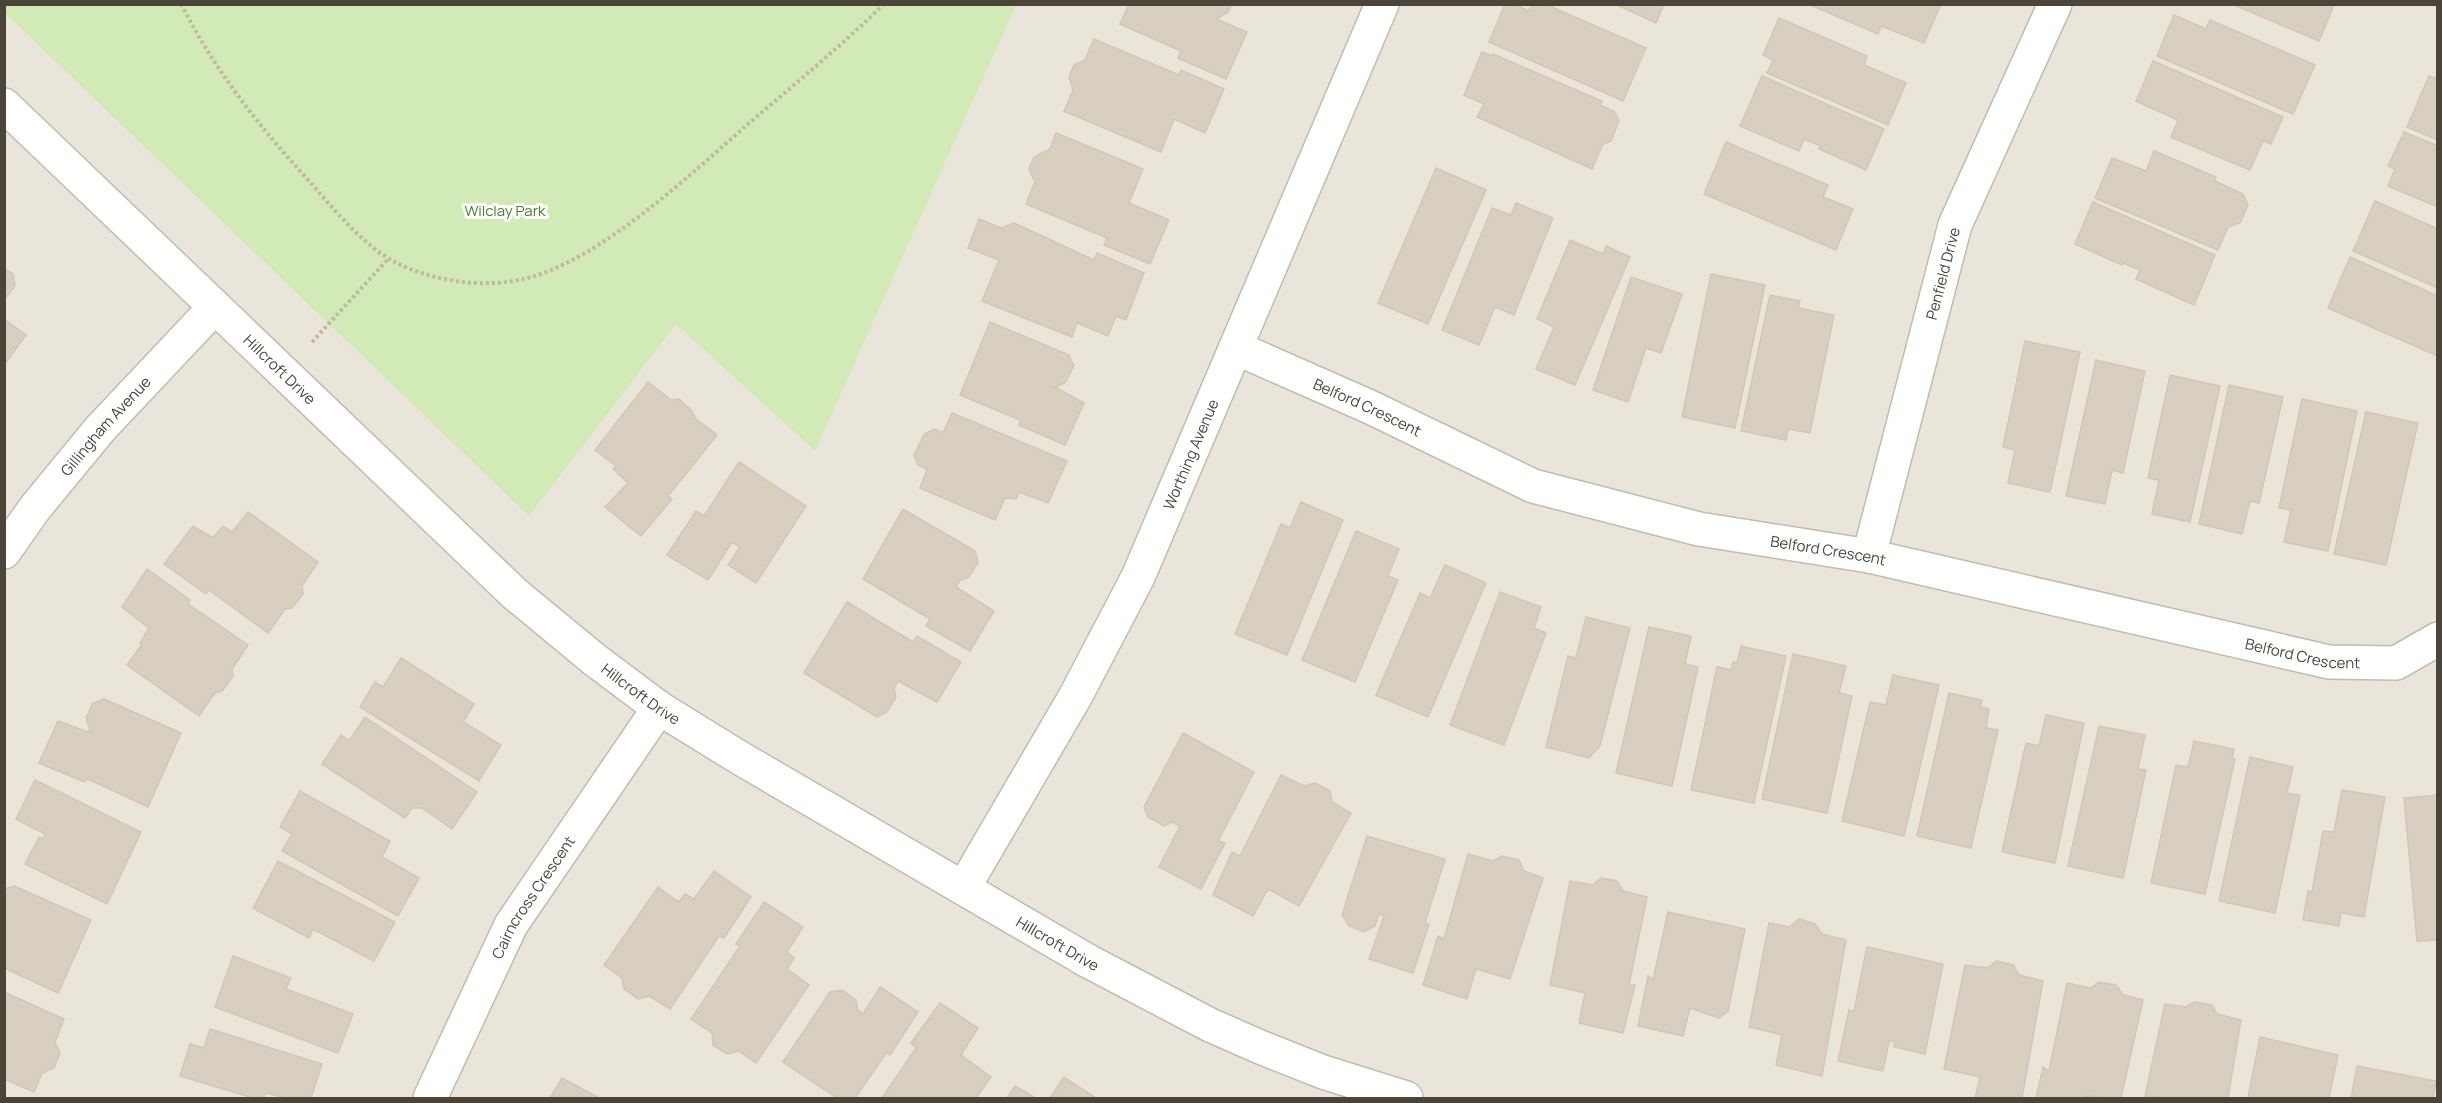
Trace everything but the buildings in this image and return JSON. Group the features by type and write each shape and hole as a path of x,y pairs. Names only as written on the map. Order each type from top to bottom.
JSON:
{"street":[{"name":"Worthing Avenue","path":"964,887 1110,633 1143,566 1382,4"},
{"name":"Penfield Drive","path":"1869,556 1954,225 2055,4"},
{"name":"Hillcroft Drive","path":"4,105 515,594 595,660 659,708 740,758 1088,961 1210,1025 1323,1072 1406,1098"},
{"name":"Gillingham Avenue","path":"4,552 35,508 100,429 215,308"},
{"name":"Belford Crescent","path":"1236,348 1370,407 1533,486 1699,529 1869,556 2329,662 2396,663 2438,639"},
{"name":"Cairncross Crescent","path":"430,1098 511,925 659,708"}],"path":[{"path":"181,4 228,84 259,125 347,222 389,258 430,276 480,282 531,278 587,252 633,220 683,180 884,4"},
{"path":"324,328 389,258"}],"shaded area":[{"path":"5,5 2437,5 2437,1098 5,1098"}],"green space":[{"name":"Wilclay Park","path":"4,5 1016,5 815,451 676,324 529,516 5,13"}]}
